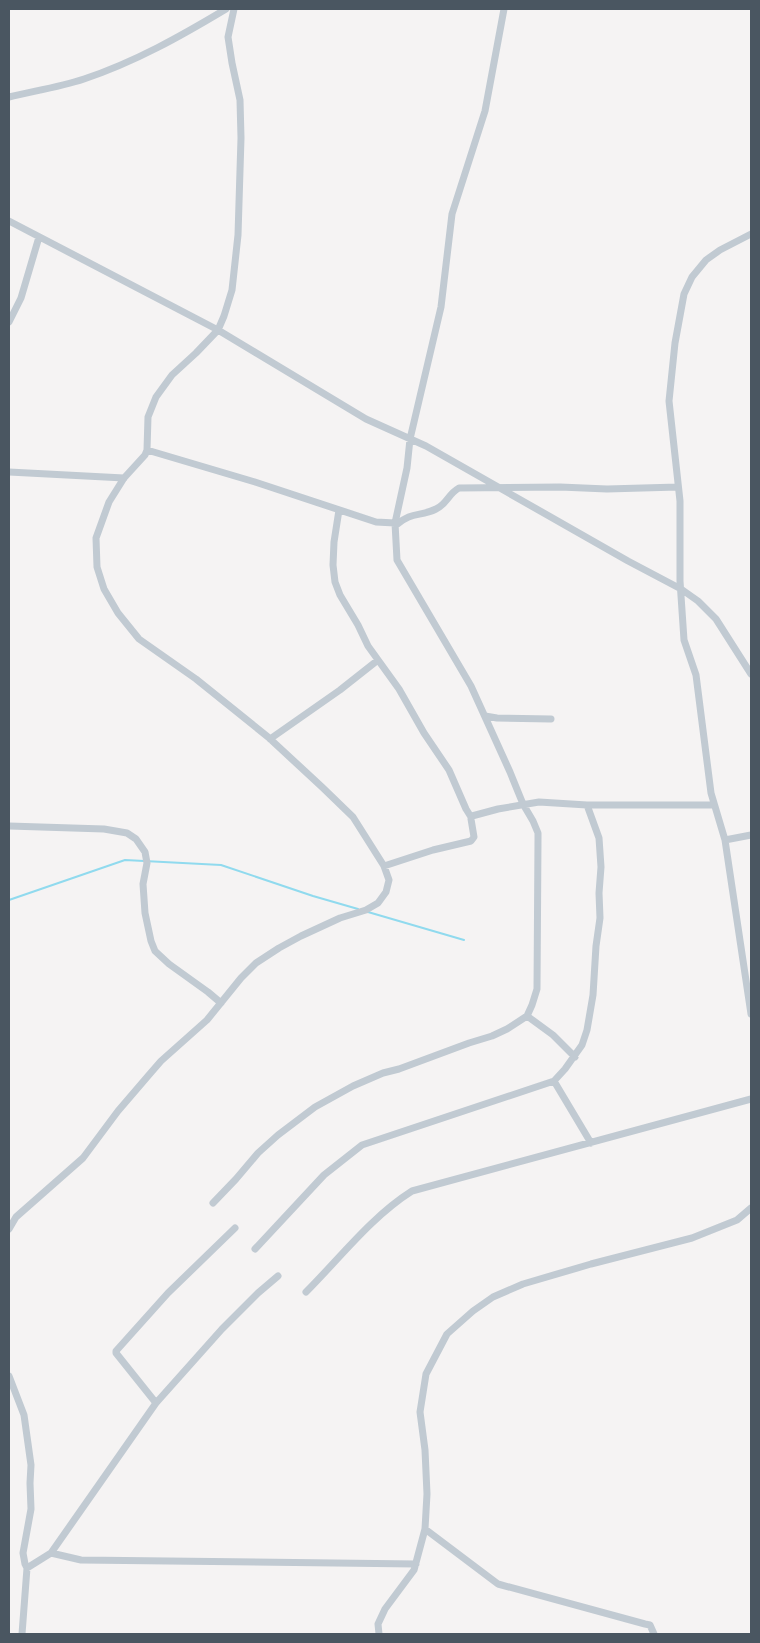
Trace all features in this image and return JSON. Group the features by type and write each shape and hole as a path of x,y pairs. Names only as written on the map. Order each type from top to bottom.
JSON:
{"street":[{"path":"9,97 83,79 131,61 166,44 226,9"},
{"path":"9,1228 16,1217 83,1158 118,1111 161,1061 207,1020 241,978 256,963 301,936 340,918 366,910 378,903 386,892 389,880 384,866 352,817 304,770 270,739 196,679 139,639 118,613 104,589 97,567 96,538 109,502 124,478 141,460 147,450 148,417 156,397 172,375 218,330 232,290 238,235 240,191 240,100 228,37 234,9"},
{"path":"213,1203 258,1153 315,1107 353,1086 383,1073 492,1036 527,1016 537,989 538,833 523,804 471,686 397,560 395,524 407,468 410,439 441,307 452,214 486,111 504,9"},
{"path":"9,221 218,330 366,418 426,446 628,561 681,589 698,601 716,619 751,674"},
{"path":"751,234 720,250 706,260 692,277 684,294 675,343 669,401 680,500 681,589 684,640 696,675 714,805 725,840 751,1014"},
{"path":"9,322 21,298 39,237"},
{"path":"147,450 238,477 376,522 395,524 404,518 436,509 446,502 452,492 459,488 560,487 624,489 678,487"},
{"path":"9,472 124,478"},
{"path":"339,510 334,542 333,565 335,582 368,646 399,689 424,733 449,770 471,817 474,837 471,841 433,850 384,866"},
{"path":"270,739 340,690 378,660"},
{"path":"485,716 551,719"},
{"path":"471,817 473,815 539,802 587,805 714,805"},
{"path":"255,1249 324,1175 362,1145 554,1081 575,1057 582,1045 587,1030 593,995 600,918 601,867 599,838 587,805"},
{"path":"9,826 104,829 127,833 136,839 146,852 147,863 143,884 145,914 151,940 156,951 168,964 221,1003"},
{"path":"725,840 751,835"},
{"path":"527,1016 553,1035 575,1057"},
{"path":"554,1081 591,1143"},
{"path":"306,1292 369,1227 412,1191 751,1099"},
{"path":"379,1634 378,1624 385,1609 414,1570 425,1529 427,1494 425,1450 420,1412 426,1374 448,1334 473,1311 493,1297 523,1284 692,1238 737,1220 751,1208"},
{"path":"156,1402 116,1353 116,1350 168,1293 235,1228"},
{"path":"27,1568 51,1554 156,1402 222,1330 258,1293 278,1276"},
{"path":"9,1376 24,1415 31,1465 30,1508 24,1553 27,1568 22,1634"},
{"path":"425,1529 498,1584 650,1625 654,1634"},
{"path":"51,1554 81,1560 416,1564"}],"waterway":[{"path":"9,900 125,860 221,865 358,909"},
{"path":"368,912 464,940"}]}
